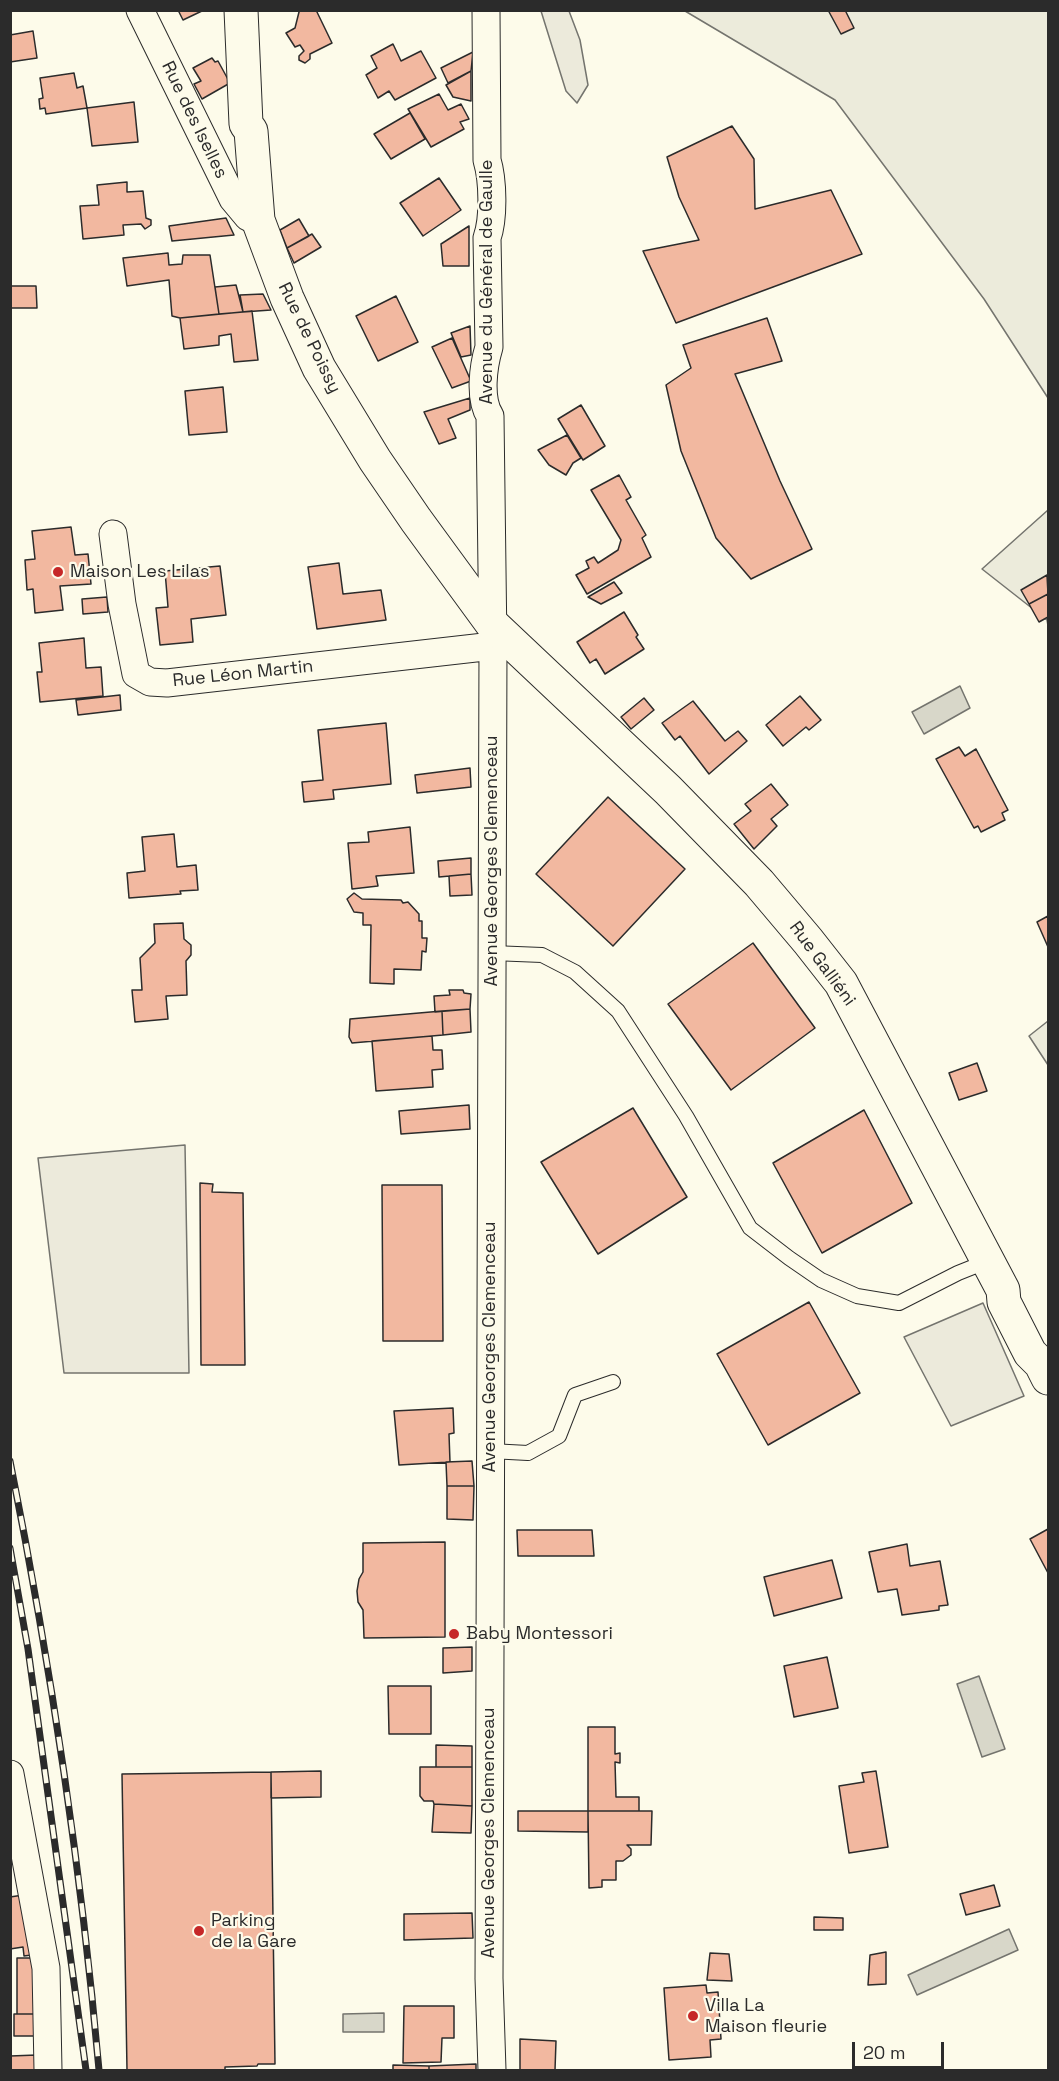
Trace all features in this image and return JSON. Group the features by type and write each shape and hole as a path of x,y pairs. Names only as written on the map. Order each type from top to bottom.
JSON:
{"street":[{"name":"Rue des Iselles","path":"140,10 233,199 248,217 258,220"},
{"name":"Rue de Poissy","path":"241,10 246,124 251,131 258,220 287,298 319,368 375,460 493,635"},
{"name":"Avenue du Général de Gaulle","path":"486,10 487,160 491,173 491,228 487,238 489,347 485,358 484,406 490,416 493,635"},
{"name":"Rue Léon Martin","path":"113,534 122,604 136,674 150,682 167,683 493,635"},
{"name":"Avenue Georges Clemenceau","path":"492,2070 489,1978 493,635"},
{"name":"Rue Galliéni","path":"493,635 668,790 759,883 841,983 1003,1290 1004,1302 1030,1353 1041,1364 1048,1378"},
{"path":"10,1774 46,1968 48,2070"}],"lane":[{"path":"492,953 542,955 575,972 618,1011 686,1116 750,1228 821,1280 857,1296 899,1303 958,1273 988,1261"},
{"path":"490,1451 528,1453 559,1436 575,1395 613,1382"}],"shaded area":[{"path":"541,11 569,11 580,40 588,85 577,103 566,91"},
{"path":"685,11 1048,11 1048,398 984,299 835,100"},
{"path":"1048,510 1048,626 1047,620 982,569"},
{"path":"960,686 970,708 924,734 912,712"},
{"path":"1048,1021 1048,1065 1029,1036"},
{"path":"185,1145 189,1373 64,1373 38,1158"},
{"path":"983,1303 1024,1396 951,1426 904,1337"},
{"path":"979,1676 1005,1749 982,1757 957,1684"},
{"path":"1009,1929 1018,1950 917,1995 908,1975"},
{"path":"384,2013 384,2032 343,2032 343,2014"}],"building":[{"path":"178,10 204,10 183,20"},
{"path":"316,10 332,43 310,54 310,59 305,63 299,60 299,56 304,51 300,45 295,47 286,33 295,28 299,12"},
{"path":"828,10 845,10 854,28 841,34"},
{"path":"33,31 37,58 10,62 10,35"},
{"path":"393,44 401,61 421,51 436,78 395,100 389,91 378,98 366,75 377,68 371,56"},
{"path":"473,52 471,71 448,83 441,68"},
{"path":"212,58 215,62 218,61 230,83 202,99 194,84 201,81 193,68"},
{"path":"471,71 471,101 453,97 446,85"},
{"path":"74,73 77,88 83,86 87,108 46,114 45,108 40,109 39,99 43,98 40,78"},
{"path":"439,94 448,110 461,104 469,119 460,122 464,129 431,147 408,109"},
{"path":"134,102 138,142 92,146 87,108"},
{"path":"410,113 425,139 391,159 374,134"},
{"path":"732,126 754,159 755,209 831,190 862,254 676,323 643,251 699,240 679,197 667,157"},
{"path":"439,178 461,210 423,236 400,203"},
{"path":"127,182 127,192 143,191 146,218 151,220 151,225 145,229 141,224 123,225 124,235 83,239 80,206 99,205 97,185"},
{"path":"226,218 234,235 172,241 169,226"},
{"path":"299,219 309,236 287,248 280,230"},
{"path":"469,226 469,266 443,266 441,244"},
{"path":"312,234 321,247 294,263 287,248"},
{"path":"168,253 169,265 182,264 183,255 210,255 219,314 180,318 172,316 169,280 127,286 123,258"},
{"path":"236,285 243,312 219,314 215,287"},
{"path":"10,286 36,286 37,308 10,308"},
{"path":"263,294 271,310 243,312 240,295"},
{"path":"396,296 418,342 378,361 356,316"},
{"path":"252,311 258,360 234,362 231,334 219,336 219,345 184,349 180,318"},
{"path":"767,318 782,361 735,374 780,481 812,549 751,579 716,538 681,451 666,385 691,368 683,345"},
{"path":"470,326 471,355 461,357 451,333"},
{"path":"452,338 471,381 452,388 432,347"},
{"path":"223,387 227,432 189,435 185,391"},
{"path":"470,398 470,410 448,419 456,438 439,444 424,412"},
{"path":"581,405 605,446 583,460 558,419"},
{"path":"567,435 581,458 573,463 566,475 549,465 538,450"},
{"path":"619,475 631,497 626,500 646,535 642,538 651,557 587,594 576,575 589,568 586,561 594,557 598,563 618,550 621,540 591,490"},
{"name":"Maison Les Lilas","path":"71,527 75,555 88,554 91,584 60,586 63,610 35,613 33,589 27,590 25,560 35,559 32,531"},
{"path":"339,563 343,594 381,590 386,620 317,629 308,567"},
{"path":"220,566 226,615 191,619 193,642 160,645 156,608 168,607 165,571"},
{"path":"1047,575 1048,594 1029,604 1021,590"},
{"path":"614,582 622,593 601,604 588,597"},
{"path":"1048,594 1048,617 1039,622 1029,604"},
{"path":"107,597 108,612 83,614 82,599"},
{"path":"624,612 644,649 605,674 596,659 590,663 577,642"},
{"path":"84,638 86,668 101,667 103,696 40,702 37,672 42,672 39,643"},
{"path":"120,695 121,710 78,715 76,700"},
{"path":"800,696 821,720 809,730 806,727 783,746 766,725"},
{"path":"644,698 654,710 631,729 621,717"},
{"path":"693,701 725,741 738,731 747,741 709,774 680,736 675,740 662,723"},
{"path":"386,723 391,784 333,790 334,799 304,802 302,782 323,780 318,730"},
{"path":"959,747 965,756 976,749 1008,810 1002,813 1005,820 981,832 978,826 974,828 936,759"},
{"path":"470,768 471,787 417,793 415,775"},
{"path":"771,784 788,805 771,819 777,826 754,849 734,824 751,811 745,804"},
{"path":"608,797 685,869 613,946 536,874"},
{"path":"410,827 414,873 376,876 378,886 352,889 348,843 369,842 368,832"},
{"path":"174,834 177,867 196,865 198,890 180,891 181,894 129,898 127,873 145,871 142,837"},
{"path":"471,858 471,874 439,877 438,861"},
{"path":"471,874 472,895 450,896 449,876"},
{"path":"354,893 362,899 408,902 419,914 419,921 422,921 422,938 427,938 426,952 422,951 421,970 394,969 394,984 370,983 371,925 363,925 363,913 354,912 347,899"},
{"path":"1048,916 1048,947 1037,922"},
{"path":"183,923 184,939 191,945 191,955 186,961 187,995 166,996 168,1019 135,1022 132,990 142,990 140,958 155,943 154,924"},
{"path":"753,943 815,1028 731,1090 668,1004"},
{"path":"449,990 463,990 464,993 471,994 470,1009 435,1012 434,996 450,995"},
{"path":"470,1009 471,1032 443,1035 442,1011"},
{"path":"442,1011 443,1035 352,1043 349,1037 350,1019"},
{"path":"432,1036 433,1050 442,1050 443,1069 432,1070 433,1087 376,1091 372,1041"},
{"path":"977,1063 987,1091 959,1100 949,1073"},
{"path":"469,1105 470,1129 401,1134 399,1111"},
{"path":"633,1108 687,1197 598,1254 541,1162"},
{"path":"864,1110 912,1203 822,1253 773,1163"},
{"path":"200,1183 213,1184 212,1192 243,1193 245,1365 201,1365"},
{"path":"382,1185 442,1185 443,1341 383,1341"},
{"path":"809,1302 860,1393 768,1445 717,1354"},
{"path":"453,1408 454,1433 449,1434 450,1462 399,1465 394,1411"},
{"path":"472,1461 474,1486 447,1486 446,1462"},
{"path":"447,1486 474,1486 473,1520 447,1519"},
{"path":"1048,1529 1048,1573 1030,1539"},
{"path":"517,1530 592,1530 594,1556 518,1556"},
{"path":"445,1542 445,1637 364,1638 363,1610 358,1602 357,1591 363,1572 363,1543"},
{"path":"907,1544 910,1566 940,1561 948,1605 939,1606 939,1610 902,1615 897,1589 878,1592 869,1552"},
{"path":"832,1560 842,1598 774,1616 764,1577"},
{"path":"472,1647 472,1671 443,1673 443,1648"},
{"path":"827,1657 838,1708 794,1717 784,1666"},
{"path":"388,1686 431,1686 431,1734 389,1734"},
{"path":"588,1727 615,1727 615,1754 620,1753 620,1763 615,1762 616,1797 639,1797 639,1811 588,1811"},
{"path":"436,1745 472,1746 472,1767 436,1767"},
{"path":"420,1767 472,1767 472,1806 434,1804 433,1801 424,1801 420,1796"},
{"path":"321,1771 321,1797 271,1798 271,1772"},
{"path":"876,1771 888,1847 849,1853 839,1786 864,1782 862,1773"},
{"name":"Parking de la Gare","path":"271,1772 275,2064 225,2067 225,2070 127,2070 122,1774"},
{"path":"434,1804 472,1806 471,1833 432,1832"},
{"path":"518,1811 588,1811 588,1832 518,1831"},
{"path":"588,1811 652,1811 651,1845 627,1845 631,1849 631,1855 623,1861 616,1861 616,1880 602,1880 602,1887 589,1888"},
{"path":"994,1885 1000,1906 966,1915 960,1894"},
{"path":"30,1894 39,1954 24,1956 23,1947 10,1949 10,1897"},
{"path":"472,1913 473,1938 404,1940 404,1914"},
{"path":"814,1917 843,1918 843,1930 814,1930"},
{"path":"886,1952 886,1984 868,1985 870,1955"},
{"path":"710,1953 729,1954 732,1981 707,1980"},
{"path":"17,1958 37,1958 38,2014 17,2014"},
{"name":"Villa La Maison fleurie","path":"706,1985 707,1993 718,1992 721,2039 710,2040 711,2057 669,2060 664,1988"},
{"path":"404,2006 454,2006 454,2038 442,2038 441,2062 403,2063"},
{"path":"14,2014 38,2014 39,2036 14,2036"},
{"path":"520,2039 556,2041 555,2070 520,2070"},
{"path":"37,2055 40,2070 10,2070 10,2056"},
{"path":"476,2064 476,2070 429,2070 429,2066"},
{"path":"393,2065 429,2066 429,2070 393,2070"}],"railway":[{"path":"10,1461 63,1764 83,1917 99,2070"},
{"path":"10,1548 28,1649 86,2070"}],"place":[{"name":"Maison Les Lilas","path":"58,572"},
{"name":"Baby Montessori","path":"454,1634"},
{"name":"Parking de la Gare","path":"199,1931"},
{"name":"Villa La Maison fleurie","path":"693,2016"}]}
